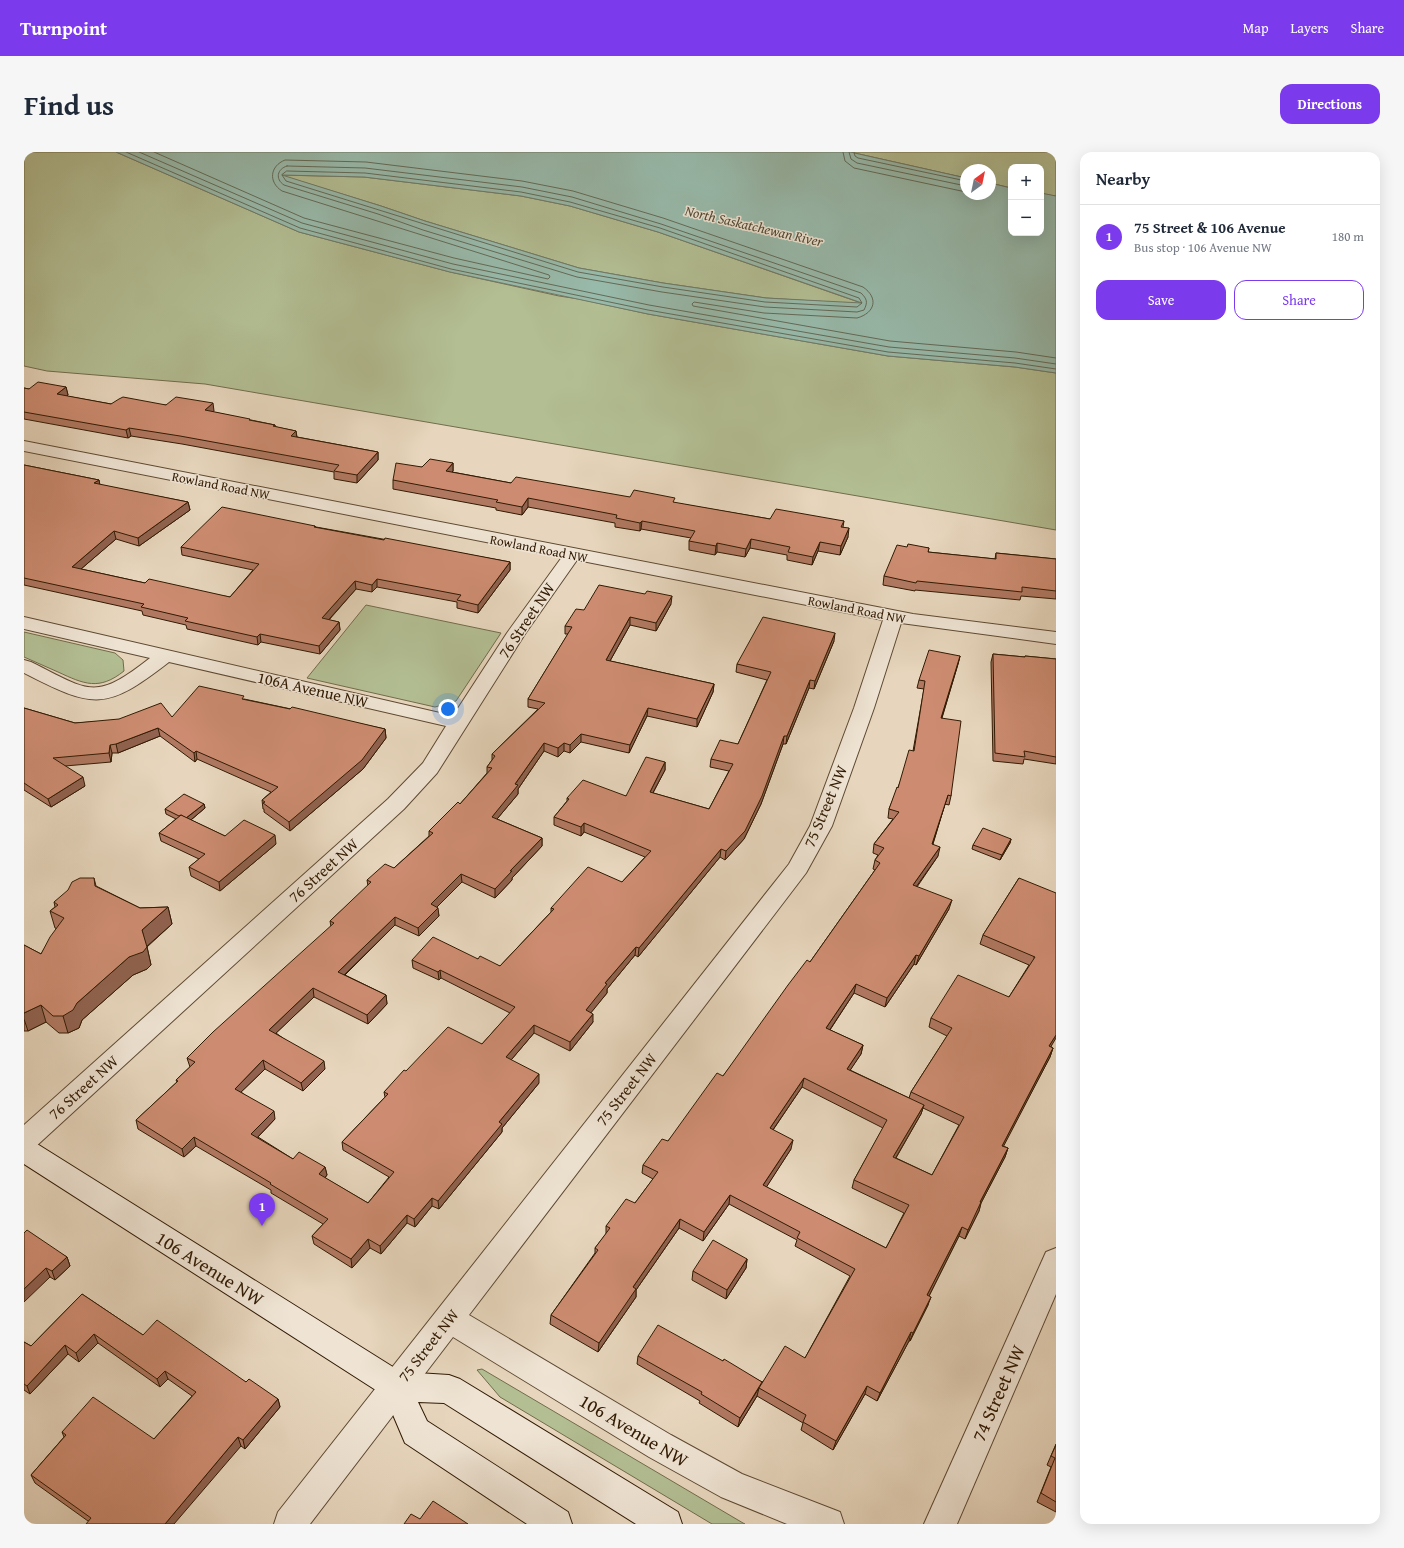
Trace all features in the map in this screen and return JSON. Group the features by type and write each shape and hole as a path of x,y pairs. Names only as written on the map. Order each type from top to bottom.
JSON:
{"street":[{"name":"Rowland Road NW","path":"24,446 572,555 894,616 1056,638"},
{"name":"76 Street NW","path":"24,1141 396,804 430,768 516,633 572,555"},
{"name":"75 Street NW","path":"290,1524 798,868 821,826 864,708 894,616"},
{"name":"106A Avenue NW","path":"24,623 460,723"},
{"path":"24,666 83,693 102,693 122,687 166,656"},
{"name":"106 Avenue NW","path":"24,1150 396,1386 449,1389 666,1524"},
{"name":"74 Street NW","path":"940,1524 1056,1261"},
{"name":"106 Avenue NW","path":"448,1319 660,1446 732,1486 828,1524"},
{"path":"396,1386 416,1432 556,1524"}],"shaded area":[{"path":"24,152 116,152 299,232 450,272 559,296 648,314 888,356 1015,367 1056,373 1056,530 205,384 47,371 24,366"},
{"path":"850,152 1056,152 1056,196 1044,194 1044,164 1008,164 1008,187 996,184 996,164 960,164 960,177"},
{"path":"280,175 364,177 521,196 570,206 658,232 864,304 766,298 663,283 579,268"},
{"path":"366,605 501,633 456,701 435,707 307,678"},
{"path":"24,632 115,653 123,660 124,671 107,681 99,683 91,684 76,680 24,657"},
{"path":"482,1369 745,1524 712,1524 500,1397 477,1370"}],"water":[{"name":"North Saskatchewan River","path":"116,152 850,152 960,177 960,200 996,200 996,184 1008,187 1008,236 1044,236 1044,194 1056,196 1056,373 1015,367 888,356 648,314 450,272 299,232","holes":["282,175 364,177 521,196 570,206 658,232 862,303 766,298 663,283 579,268"]}],"building":[{"path":"38,382 66,387 57,394 111,404 123,397 166,405 176,397 213,403 205,410 250,419 249,420 296,431 291,436 378,452 357,475 334,471 339,465 180,436 129,428 126,430 24,412 24,388 29,389"},
{"path":"430,459 453,463 446,471 511,483 516,477 630,497 634,490 675,498 673,502 770,519 776,509 844,521 841,527 849,528 841,546 820,542 813,557 788,552 790,547 751,539 746,549 717,543 716,546 689,541 695,531 642,521 640,523 616,518 617,515 528,498 522,507 496,502 498,500 393,480 396,463 422,467"},
{"path":"24,465 99,480 94,483 188,502 138,538 114,531 72,567 145,583 149,579 230,597 259,564 181,547 222,507 315,526 314,527 384,540 385,538 510,562 478,605 457,600 461,595 377,579 372,585 355,581 322,618 339,622 319,646 260,634 257,637 185,621 188,618 141,607 144,604 24,578"},
{"path":"908,544 929,548 928,552 996,559 996,553 1056,559 1056,591 1022,587 1022,592 917,581 916,583 884,576 897,545 907,547"},
{"path":"599,585 645,594 647,591 672,596 656,623 630,617 606,660 714,684 697,719 648,708 630,745 581,734 570,745 564,743 558,748 544,743 515,784 518,785 492,817 542,838 495,889 461,874 431,904 438,908 418,928 395,917 338,972 386,995 367,1015 313,988 269,1030 324,1061 301,1083 263,1060 235,1089 274,1111 251,1134 293,1159 299,1152 325,1167 319,1174 368,1203 394,1172 342,1142 388,1094 384,1092 404,1070 406,1071 448,1027 482,1044 515,1007 440,970 438,972 412,960 433,937 478,959 480,956 500,966 554,909 551,908 588,867 622,882 651,851 584,823 581,827 554,817 569,799 567,798 583,780 626,796 646,757 665,762 650,792 709,809 733,764 711,759 720,740 738,744 771,672 737,664 763,617 835,633 815,681 810,680 787,736 784,736 762,796 745,831 726,851 721,849 639,948 636,947 605,983 607,984 586,1010 593,1014 570,1042 534,1025 506,1057 539,1074 499,1122 502,1124 438,1201 432,1198 414,1219 407,1215 380,1246 368,1239 351,1259 312,1236 328,1219 194,1137 182,1149 136,1120 178,1081 176,1080 195,1062 187,1058 213,1032 334,923 330,921 371,882 367,880 385,864 394,868 433,833 429,831 458,802 460,804 492,768 487,767 495,756 492,754 545,703 528,699 572,627 565,626 576,609 584,610"},
{"path":"929,650 960,656 941,718 961,721 951,796 948,795 932,844 940,847 913,885 952,900 919,956 916,955 887,998 856,984 826,1028 863,1045 847,1069 924,1105 893,1157 932,1175 964,1117 911,1092 952,1028 931,1018 958,975 1009,997 1035,957 983,935 1019,878 1056,893 1056,1035 1049,1046 1053,1048 1002,1146 1008,1148 980,1202 968,1230 962,1227 927,1295 931,1297 913,1333 911,1332 880,1393 867,1386 836,1441 803,1422 806,1415 759,1388 785,1346 805,1358 855,1269 797,1238 800,1232 730,1195 704,1232 680,1219 633,1287 636,1289 599,1343 551,1315 598,1250 595,1248 610,1228 606,1226 626,1199 635,1203 658,1172 643,1165 662,1139 668,1141 717,1073 723,1076 807,960 810,962 880,863 875,860 884,848 874,844 899,812 889,809 897,787 898,788 909,750 914,751 925,681 919,680","holes":["804,1078 887,1120 854,1180 909,1205 886,1248 763,1185 793,1140 770,1128"]},
{"path":"993,654 1056,659 1056,757 1024,751 1025,757 995,753"},
{"path":"199,686 244,696 242,699 290,709 292,707 385,729 362,760 289,822 263,803 265,802 262,800 278,787 196,751 194,753 158,728 110,745 109,753 53,758 83,777 48,799 24,783 24,708 75,723 119,719 161,703 172,717"},
{"path":"184,794 204,804 186,818 165,809"},
{"path":"181,815 225,836 244,820 275,835 219,882 189,867 205,854 159,833"},
{"path":"983,828 1011,839 1002,855 973,845"},
{"path":"80,878 94,878 95,886 140,908 168,907 142,930 147,947 143,952 129,957 77,1003 73,1010 63,1016 53,1016 41,1005 24,1013 24,945 41,954 50,937 64,918 50,911 58,905 54,902 68,890 72,882"},
{"path":"27,1230 67,1257 52,1271 46,1268 24,1289 24,1233"},
{"path":"713,1240 747,1259 727,1290 693,1271"},
{"path":"82,1294 143,1335 157,1320 246,1382 249,1379 278,1399 243,1440 238,1437 165,1524 86,1524 91,1518 31,1475 66,1435 62,1432 93,1397 154,1439 196,1392 165,1371 157,1379 94,1334 76,1353 65,1345 27,1386 24,1384 24,1342 31,1346"},
{"path":"658,1325 723,1361 724,1359 762,1382 740,1418 701,1394 702,1392 638,1356"},
{"path":"1056,1445 1056,1502 1041,1493 1055,1458 1051,1456"},
{"path":"433,1501 468,1524 404,1524 411,1514 420,1519"}],"place":[{"name":"75 Street & 106 Avenue","path":"262,1226"}]}
